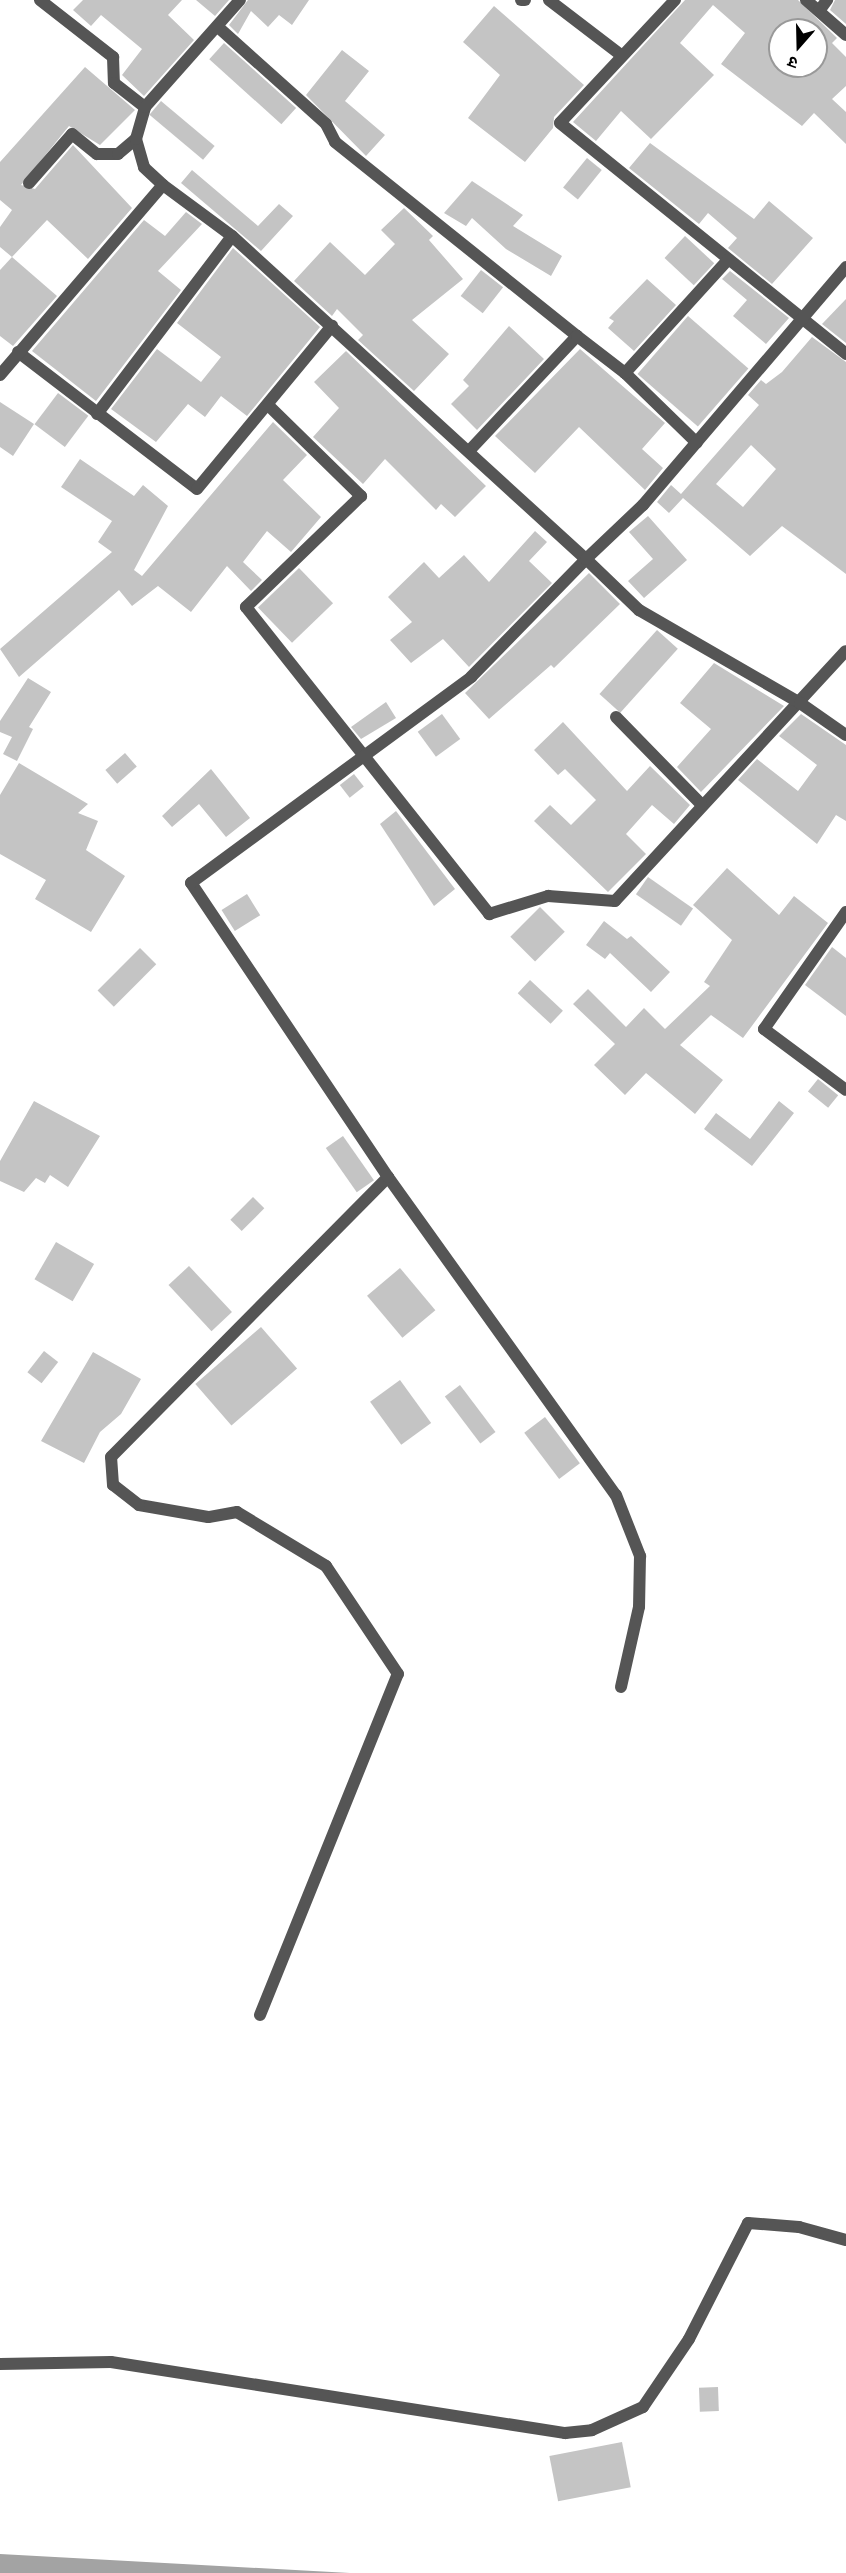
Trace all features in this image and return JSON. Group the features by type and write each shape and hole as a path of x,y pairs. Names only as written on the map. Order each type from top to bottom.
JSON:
{"street":[{"path":"40,0 113,57 114,83 145,107"},
{"path":"240,0 145,107 136,139 144,167 162,185 232,236 469,451 639,610 800,703 846,735"},
{"path":"549,0 621,55"},
{"path":"675,0 621,55 560,123 728,260 805,318 846,354"},
{"path":"806,0 846,35"},
{"path":"819,11 827,0"},
{"path":"218,27 326,124 335,142 625,373 697,443"},
{"path":"29,183 72,134 97,154 118,154 136,139"},
{"path":"0,375 162,185"},
{"path":"97,414 232,236"},
{"path":"625,373 728,260"},
{"path":"621,1687 639,1606 640,1556 616,1495 388,1177 191,883 471,677 697,443 846,267"},
{"path":"18,352 197,489 269,406 332,326"},
{"path":"469,451 577,336"},
{"path":"269,406 361,496 246,607 489,914 548,896 615,901 701,804 800,703 846,651"},
{"path":"616,717 701,804"},
{"path":"846,912 765,1029 846,1090"},
{"path":"260,2015 398,1674 326,1566 237,1512 208,1517 139,1505 113,1485 111,1457 388,1177"},
{"path":"0,2364 111,2361 565,2433 592,2430 643,2407 689,2339 748,2223 799,2227 846,2240"}],"shaded area":[{"path":"0,2554 350,2573 0,2573"}],"building":[{"path":"83,0 182,0 168,15 194,40 144,96 122,75 142,49 101,15 91,26 73,10"},
{"path":"196,0 229,0 215,16"},
{"path":"248,0 309,0 292,25 279,15 268,27 251,11 238,34 229,25"},
{"path":"685,0 798,0 816,18 768,18 768,78 828,78 828,29 837,38 832,43 846,57 846,86 832,99 846,112 846,144 814,113 802,126 721,64 745,33 713,5 680,43 714,75 651,139 621,111 596,141 573,122"},
{"path":"835,0 846,0 846,24 830,10"},
{"path":"494,6 584,85 554,117 553,128 525,162 468,118 500,75 463,42"},
{"path":"224,43 296,108 281,124 209,59"},
{"path":"342,50 369,71 345,101 385,135 366,156 306,95"},
{"path":"85,67 135,110 100,145 69,126 21,185 35,189 73,145 132,208 88,259 47,220 12,257 0,247 0,227 12,210 0,200 0,162"},
{"path":"161,101 215,146 203,160 149,115"},
{"path":"650,143 754,219 769,201 813,238 772,284 728,248 737,238 708,213 699,224 629,168"},
{"path":"587,158 602,170 578,199 563,188"},
{"path":"192,170 258,226 279,204 293,216 261,251 181,183"},
{"path":"472,181 523,215 513,226 562,256 551,276 506,249 472,218 466,226 444,213"},
{"path":"404,208 433,236 429,240 463,279 412,320 449,354 414,391 358,340 363,335 337,309 332,316 294,281 330,242 365,275 395,244 381,230"},
{"path":"186,212 202,224 158,271 181,290 96,401 32,351 144,220 165,236"},
{"path":"685,236 714,263 694,285 665,258"},
{"path":"233,248 320,327 247,416 221,396 205,417 188,404 156,442 111,409 157,349 201,382 221,357 177,323"},
{"path":"12,257 57,296 13,346 0,336 0,270"},
{"path":"481,270 503,287 483,313 461,296"},
{"path":"730,271 789,318 766,344 733,316 747,300 722,279"},
{"path":"647,279 676,305 634,351 608,328 614,321 609,318"},
{"path":"846,299 846,343 822,324"},
{"path":"688,316 748,368 698,427 637,374"},
{"path":"509,326 544,359 477,430 451,404 469,386 463,380"},
{"path":"812,337 846,362 846,574 782,526 750,556 683,498 669,513 657,502 671,485 681,494 759,405 748,395 761,380 766,384 782,372","holes":["751,445 776,469 743,507 716,484"]},
{"path":"580,349 665,423 642,449 663,468 645,490 579,427 535,473 495,436"},
{"path":"346,351 486,486 455,517 441,504 436,510 385,459 363,484 313,437 339,408 314,382"},
{"path":"58,393 88,416 65,447 35,424"},
{"path":"0,402 34,424 13,456 0,447"},
{"path":"273,422 307,455 283,480 321,517 291,552 267,531 243,562 262,580 251,591 227,566 191,612 158,586 132,606 119,590 19,677 0,649 112,552 98,542 112,521 61,487 80,459 134,496 143,485 168,506 134,570 142,576"},
{"path":"648,516 687,560 644,598 628,581 653,559 629,532"},
{"path":"535,531 547,542 529,561 552,583 469,667 443,639 411,663 390,640 412,622 388,597 424,562 439,578 464,555 489,582"},
{"path":"299,568 333,603 292,643 258,608"},
{"path":"589,573 620,604 554,668 551,665 489,719 465,693"},
{"path":"657,630 678,649 620,713 599,694"},
{"path":"714,663 784,706 701,792 677,767 711,729 680,703"},
{"path":"28,678 51,692 29,727 33,729 17,761 3,754 12,737 0,732 0,721"},
{"path":"386,702 396,718 361,739 351,727"},
{"path":"442,714 460,739 436,757 418,732"},
{"path":"801,714 846,745 846,821 836,815 817,844 738,780 757,759 798,791 817,765 779,736"},
{"path":"563,722 627,791 650,766 690,805 674,824 652,805 626,834 646,854 608,892 534,821 550,805 571,825 596,800 565,769 558,775 534,750"},
{"path":"125,753 137,767 117,784 105,770"},
{"path":"19,763 88,804 78,813 98,821 86,850 125,876 91,932 35,899 46,880 0,854 0,795"},
{"path":"211,769 250,818 226,837 199,804 172,827 162,816"},
{"path":"354,774 364,787 350,798 340,785"},
{"path":"396,811 455,889 434,906 380,824"},
{"path":"727,868 779,915 794,896 828,923 743,1038 711,1015 680,1045 723,1080 695,1114 646,1073 625,1095 594,1065 615,1044 573,1004 588,989 626,1027 644,1008 665,1029 710,986 704,982 732,940 693,905"},
{"path":"648,877 693,909 681,926 636,894"},
{"path":"247,894 260,915 235,931 222,910"},
{"path":"540,907 565,932 535,961 510,937"},
{"path":"604,921 627,939 631,936 670,972 651,992 610,953 605,959 586,945"},
{"path":"832,947 846,958 846,1016 805,985"},
{"path":"140,948 156,964 114,1007 98,990"},
{"path":"530,980 563,1011 551,1024 518,993"},
{"path":"818,1079 838,1095 828,1108 808,1091"},
{"path":"34,1101 100,1136 68,1187 50,1175 45,1183 36,1178 24,1192 0,1181 0,1161"},
{"path":"779,1101 794,1113 752,1166 704,1129 716,1113 750,1139"},
{"path":"343,1136 374,1180 357,1192 326,1148"},
{"path":"253,1197 264,1208 242,1231 230,1220"},
{"path":"56,1242 94,1264 73,1301 34,1279"},
{"path":"189,1266 232,1312 211,1331 169,1285"},
{"path":"400,1268 435,1310 402,1338 367,1296"},
{"path":"261,1327 297,1369 231,1426 195,1384"},
{"path":"44,1351 58,1362 42,1383 27,1372"},
{"path":"93,1352 141,1379 121,1414 100,1432 84,1463 41,1441"},
{"path":"400,1380 431,1423 401,1445 370,1402"},
{"path":"460,1385 496,1432 480,1444 445,1396"},
{"path":"545,1417 580,1463 559,1479 524,1433"},
{"path":"718,2387 719,2411 700,2412 699,2388"},
{"path":"622,2442 631,2487 558,2501 549,2456"}]}
